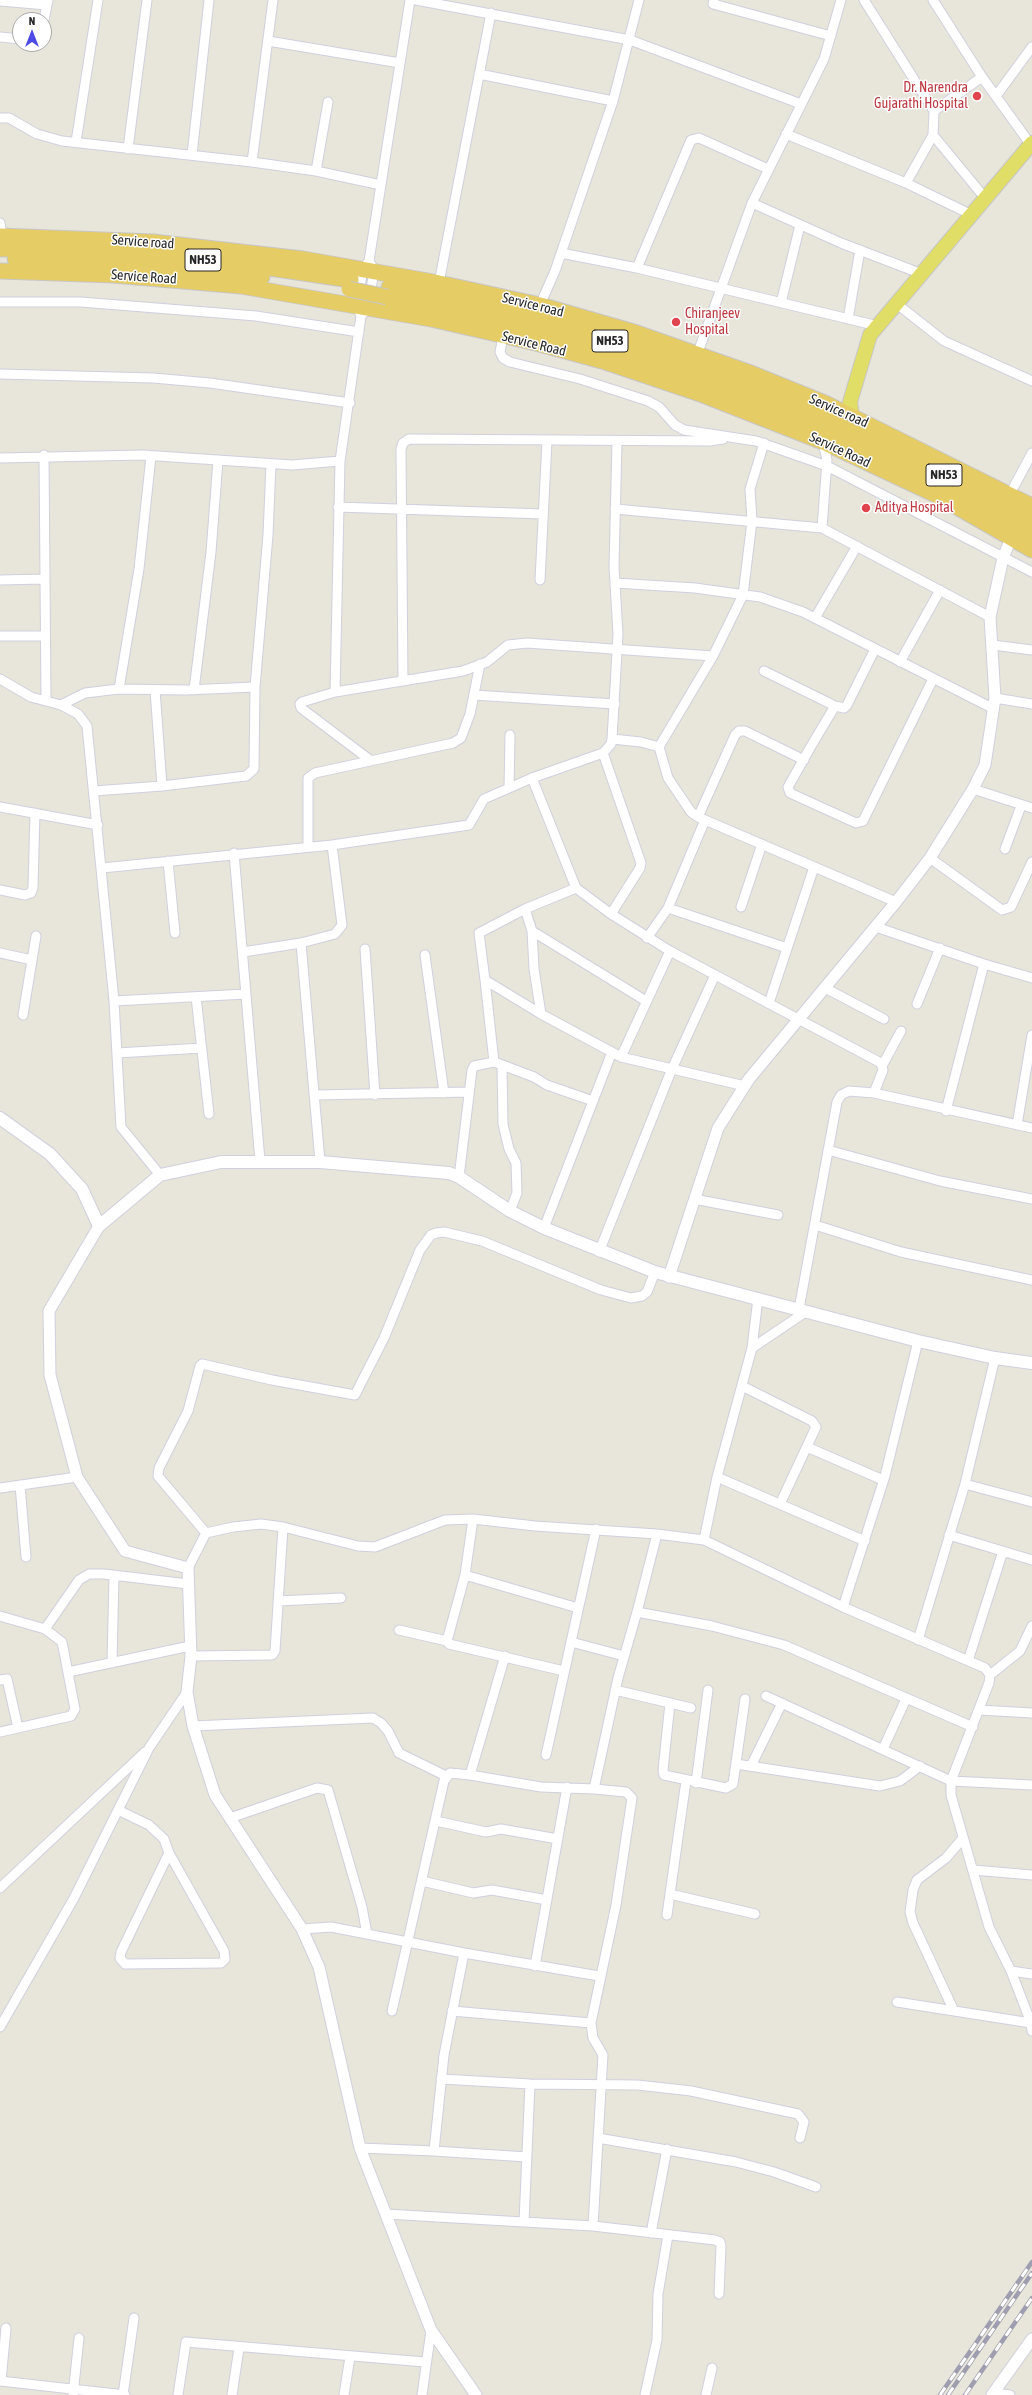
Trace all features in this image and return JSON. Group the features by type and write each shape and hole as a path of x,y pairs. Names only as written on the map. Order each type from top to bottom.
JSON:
{"highway":[{"name":"Service road","path":"1,236 92,238 161,243 368,267 540,305 637,333 847,409 1032,506"},
{"name":"NH53","path":"1,236 68,250 214,261 388,292 596,346 738,395 826,437 852,438 1002,502 1032,519"},
{"name":"NH53","path":"0,259 174,268 312,283 350,285"},
{"name":"Service Road","path":"0,271 106,274 185,280 274,290 362,310 431,319 536,343 609,364 826,437 1032,550"},
{"name":"NH53","path":"852,438 1032,535"}],"main road":[{"path":"826,437 847,409 870,335 1031,144"},
{"path":"0,1118 50,1154 82,1189 98,1226 160,1176 221,1162 260,1160 320,1162 449,1173 459,1177 510,1211 544,1228 599,1252 669,1277 758,1298 918,1341 995,1358 1032,1363"}],"street":[{"path":"76,142 98,0"},
{"path":"128,149 146,0"},
{"path":"192,155 209,0"},
{"path":"252,162 273,0"},
{"path":"335,692 340,461 350,403 380,185 410,0"},
{"path":"416,0 630,40 730,76 800,104"},
{"path":"540,305 561,253 613,101 630,40 639,0"},
{"path":"714,0 713,4 830,36"},
{"path":"697,355 752,203 800,104 824,59 841,0"},
{"path":"864,0 934,111 933,135 906,183"},
{"path":"933,0 982,77 1031,144"},
{"path":"0,1 47,3"},
{"path":"439,283 491,13"},
{"path":"0,37 12,38"},
{"path":"268,41 400,63"},
{"path":"996,96 1032,47"},
{"path":"479,74 613,101"},
{"path":"934,111 982,77"},
{"path":"316,171 328,102"},
{"path":"0,118 8,118 37,134 76,142 252,162 316,171 380,185"},
{"path":"786,134 906,183 972,214"},
{"path":"933,135 985,198"},
{"path":"637,268 690,140 699,138 768,169"},
{"path":"752,203 800,225 922,274"},
{"path":"781,302 800,225"},
{"path":"848,319 860,250"},
{"path":"561,253 637,268 878,326"},
{"path":"0,302 81,302 256,316 359,332"},
{"path":"897,304 944,341 1032,381"},
{"path":"503,336 500,352 503,358 510,362 580,379 648,401 659,407 676,425 684,430 764,443 827,466 1032,572"},
{"path":"0,374 153,378 210,383 350,403"},
{"path":"403,680 401,449 403,443 409,439 710,441 730,437"},
{"path":"822,528 827,466 826,437"},
{"path":"102,868 234,853 332,845 469,825 484,799 532,778 603,753 611,744 612,739 618,649 615,583 617,440"},
{"path":"540,580 547,441"},
{"path":"764,443 750,489 752,521 743,595 713,656 659,747 668,778 691,812 896,902"},
{"path":"1010,494 1032,453"},
{"path":"0,458 44,455 151,456 292,465 340,461"},
{"path":"44,455 46,701"},
{"path":"119,688 139,569 151,456"},
{"path":"194,690 211,552 218,460"},
{"path":"94,791 162,786 246,776 250,774 254,763 255,687 268,535 271,464"},
{"path":"338,507 543,514"},
{"path":"616,510 822,528 990,617"},
{"path":"669,1277 718,1128 745,1086 876,927 930,858 973,789 985,765 995,698 993,645 990,617 1003,558 1011,538"},
{"path":"815,618 857,546"},
{"path":"0,580 44,579"},
{"path":"615,583 695,588 760,597 815,618 994,709"},
{"path":"900,662 940,590"},
{"path":"0,636 45,636"},
{"path":"370,760 301,708 300,704 302,702 335,692 463,671 480,664 508,646 520,644 713,656"},
{"path":"993,645 1032,650"},
{"path":"764,671 835,706 844,708 847,705 875,649"},
{"path":"308,847 308,778 315,773 370,760 453,744 461,738 470,714 480,664"},
{"path":"0,679 31,697 61,705 78,714 87,726 98,825 114,1001 121,1127 160,1176"},
{"path":"835,706 788,786 790,793 860,823 863,821 933,679"},
{"path":"61,705 85,693 119,688 194,690 255,687"},
{"path":"155,690 162,786"},
{"path":"474,695 615,704"},
{"path":"995,698 1032,704"},
{"path":"647,938 668,908 735,735 739,731 745,730 804,760"},
{"path":"509,788 510,735"},
{"path":"612,739 641,742 659,747"},
{"path":"603,753 641,863 640,868 611,914"},
{"path":"532,778 576,888 647,938 880,1063 882,1066"},
{"path":"973,789 1021,806 1032,808"},
{"path":"1005,849 1021,806"},
{"path":"0,807 98,825"},
{"path":"0,890 25,895 31,893 33,888 35,813"},
{"path":"741,907 762,844"},
{"path":"243,952 300,943 335,934 342,925 332,845"},
{"path":"234,853 260,1160"},
{"path":"930,858 1002,910 1011,907 1032,862"},
{"path":"168,861 175,933"},
{"path":"768,1003 814,867"},
{"path":"510,1211 517,1193 516,1163 509,1149 503,1124 498,1064 479,933 525,909 576,888"},
{"path":"668,908 787,948"},
{"path":"525,909 532,930 534,968 541,1014"},
{"path":"876,927 984,964 1032,978"},
{"path":"532,930 646,1001"},
{"path":"23,1015 36,936"},
{"path":"300,943 320,1162"},
{"path":"917,1004 940,948"},
{"path":"365,949 376,1095"},
{"path":"621,1057 670,951"},
{"path":"0,953 32,960"},
{"path":"425,955 444,1093"},
{"path":"946,1111 984,964"},
{"path":"599,1252 671,1070 716,974"},
{"path":"485,980 541,1014 621,1057 671,1070 745,1086"},
{"path":"825,988 884,1019"},
{"path":"114,1001 246,994"},
{"path":"196,997 209,1114"},
{"path":"874,1093 882,1066 901,1032"},
{"path":"1017,1125 1032,1035"},
{"path":"117,1053 202,1048"},
{"path":"544,1228 612,1052"},
{"path":"459,1177 469,1092 474,1066 498,1064 534,1077 547,1085 593,1101"},
{"path":"752,1348 803,1310 815,1225 828,1150 837,1102 841,1095 849,1091 874,1093 946,1111 1032,1128"},
{"path":"314,1095 469,1092"},
{"path":"828,1150 940,1181 1032,1199"},
{"path":"694,1199 778,1215"},
{"path":"815,1225 901,1252 1032,1280"},
{"path":"98,1226 49,1311 50,1375 77,1477 125,1551 188,1568"},
{"path":"206,1533 158,1476 159,1468 188,1411 200,1366 202,1364 272,1380 355,1395 384,1338 420,1250 431,1235 436,1233 444,1232 482,1241 601,1290 631,1298 642,1296 647,1292 655,1272"},
{"path":"704,1540 717,1477 752,1348 758,1298"},
{"path":"843,1608 883,1480 918,1341"},
{"path":"918,1640 965,1484 995,1358"},
{"path":"742,1386 812,1421 816,1427 780,1504"},
{"path":"807,1447 883,1480"},
{"path":"0,1488 77,1477"},
{"path":"717,1477 865,1541"},
{"path":"965,1484 1032,1502"},
{"path":"20,1485 26,1557"},
{"path":"206,1533 233,1527 261,1524 283,1527 358,1546 375,1546 445,1520 473,1519 657,1534 704,1540 843,1608 985,1668 990,1675"},
{"path":"447,1640 465,1575 473,1519"},
{"path":"68,1672 112,1663 191,1651 272,1655 275,1651 283,1527"},
{"path":"546,1755 596,1529"},
{"path":"206,1533 188,1568 191,1651 187,1692 193,1726 215,1795 302,1929 318,1966 328,2002 360,2148 431,2330 476,2395"},
{"path":"594,1788 624,1656 657,1534"},
{"path":"949,1535 1032,1560"},
{"path":"968,1661 1003,1551"},
{"path":"45,1629 78,1580 89,1574 114,1575 188,1584"},
{"path":"112,1663 114,1575"},
{"path":"465,1575 578,1608"},
{"path":"278,1601 341,1598"},
{"path":"637,1612 712,1626 784,1645 973,1727"},
{"path":"0,1616 45,1629 62,1642 76,1709 71,1716 0,1732"},
{"path":"1032,1626 1020,1651 990,1675 973,1727 951,1781 951,1795 989,1926 1011,1971 1032,2027"},
{"path":"398,1630 447,1640 449,1644 564,1671"},
{"path":"571,1642 624,1656"},
{"path":"470,1775 505,1656"},
{"path":"0,1680 7,1679 18,1728"},
{"path":"616,1690 691,1708"},
{"path":"667,1915 708,1690"},
{"path":"0,2027 74,1898 149,1748 187,1692"},
{"path":"766,1696 951,1781 1032,1785"},
{"path":"883,1749 906,1699"},
{"path":"670,1703 663,1770 664,1775 669,1778 730,1787 733,1784 745,1700"},
{"path":"751,1766 782,1703"},
{"path":"979,1710 1032,1712"},
{"path":"193,1726 373,1718 381,1723 388,1731 399,1753 446,1776"},
{"path":"0,1888 149,1748"},
{"path":"736,1764 880,1786 900,1781 920,1766"},
{"path":"392,2011 446,1776 450,1773 527,1785 594,1788 626,1792 632,1798 616,1905 599,1976 591,2024 593,2038 603,2055 593,2226"},
{"path":"536,1966 567,1787"},
{"path":"230,1818 317,1788 328,1790 362,1907 367,1934"},
{"path":"118,1810 158,1830 164,1839 169,1853 224,1951 225,1959 221,1963 126,1964 120,1958 120,1952 169,1853"},
{"path":"436,1821 486,1832 501,1829 558,1839"},
{"path":"954,2011 913,1923 910,1912 913,1890 917,1880 946,1858 963,1838"},
{"path":"973,1870 1032,1875"},
{"path":"422,1881 473,1893 492,1890 547,1900"},
{"path":"670,1894 755,1914"},
{"path":"302,1929 331,1927 408,1943 599,1976"},
{"path":"434,2151 441,2080 452,2011 464,1953"},
{"path":"1011,1971 1032,1974"},
{"path":"897,2002 954,2011 1032,2027"},
{"path":"452,2011 591,2024"},
{"path":"441,2080 530,2084 667,2087 798,2114 804,2122 800,2138"},
{"path":"524,2222 530,2084"},
{"path":"598,2138 667,2149 766,2170 816,2187"},
{"path":"360,2148 527,2157"},
{"path":"651,2233 667,2149"},
{"path":"386,2214 593,2226 720,2242 719,2294"},
{"path":"646,2395 657,2340 658,2294 668,2235"},
{"path":"6,2328 1,2381 73,2392 124,2395 134,2318"},
{"path":"422,2395 431,2330"},
{"path":"73,2392 79,2338"},
{"path":"992,2394 1032,2339"},
{"path":"178,2395 186,2342 239,2348 426,2362"},
{"path":"232,2395 239,2348"},
{"path":"344,2395 350,2357"},
{"path":"706,2395 712,2368"},
{"path":"992,2394 1010,2395"}],"railway":[{"path":"940,2395 1032,2262"},
{"path":"948,2395 1032,2273"},
{"path":"965,2395 1032,2298"}],"place":[{"name":"Dr. Narendra Gujarathi Hospital","path":"977,96"},
{"name":"Chiranjeev Hospital","path":"676,322"},
{"name":"Aditya Hospital","path":"866,508"}]}
